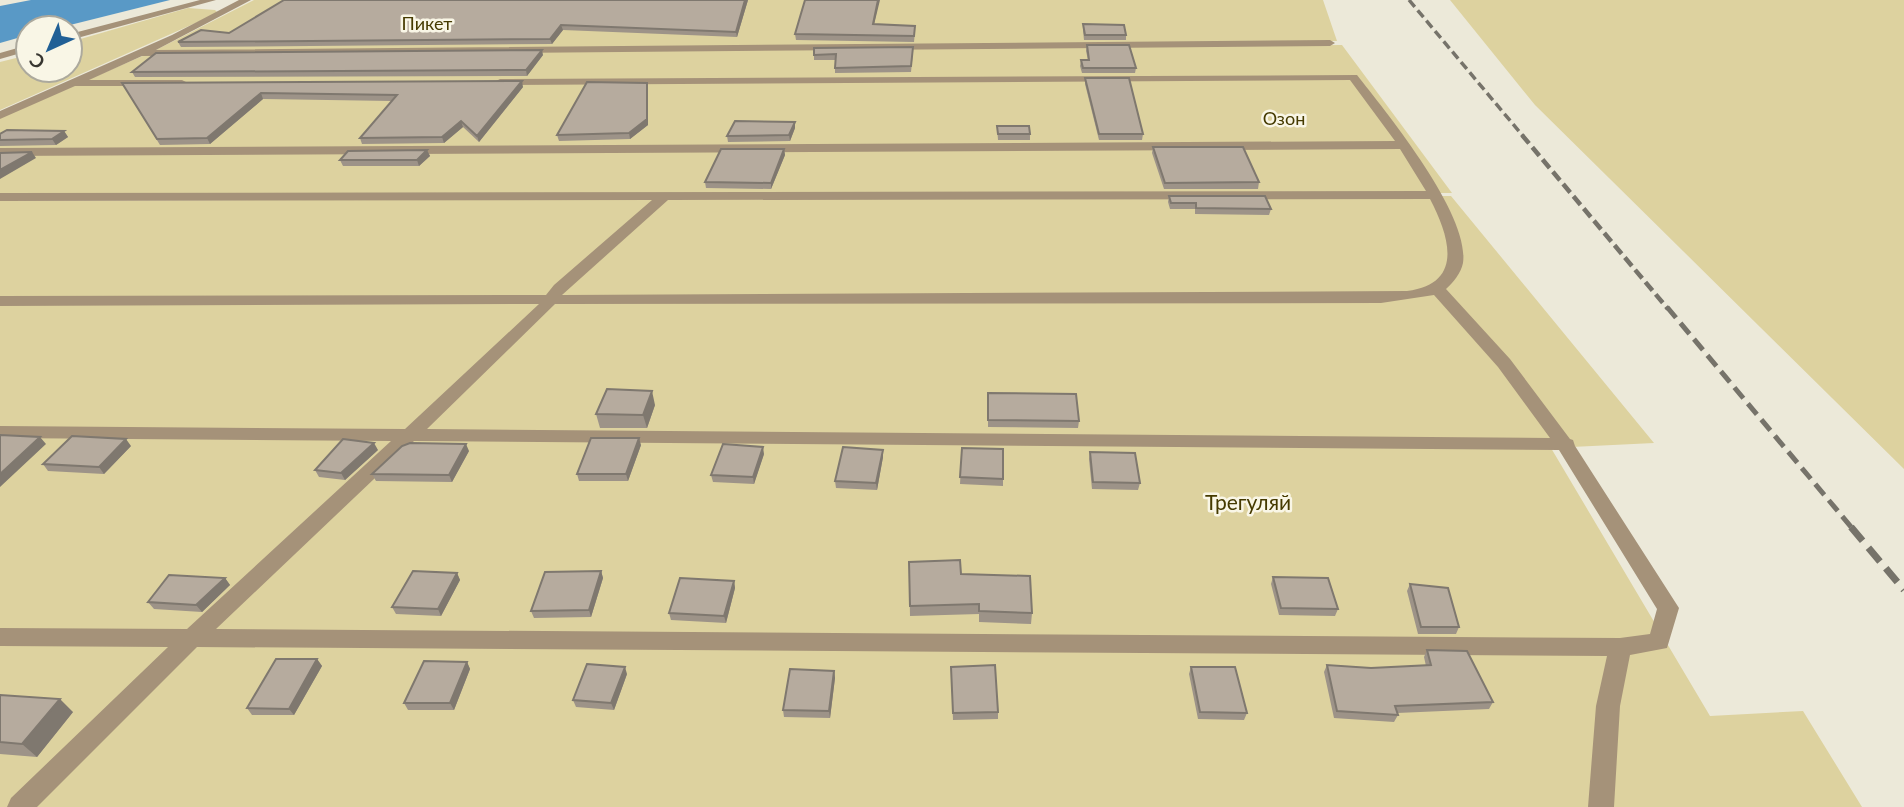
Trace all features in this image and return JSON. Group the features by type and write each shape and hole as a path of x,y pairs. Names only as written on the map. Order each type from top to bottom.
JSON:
{"street":[{"path":"84,33 211,0"},
{"path":"84,80 246,0"},
{"path":"141,53 1330,43"},
{"path":"0,301 1381,298 1418,295 1437,289 1449,279 1457,266 1456,243 1434,195 1406,145 1353,77 493,82"},
{"path":"84,83 202,83"},
{"path":"0,115 75,84"},
{"path":"0,152 1406,145"},
{"path":"0,197 1434,195"},
{"path":"20,807 191,639 541,312 551,298 665,196"},
{"path":"0,637 1620,647 1659,642 1668,608 1567,444 1485,336 1437,289"},
{"path":"0,432 1567,444"},
{"path":"1601,807 1608,706 1620,647"}],"green space":[{"name":"Пикет","path":"254,0 1323,0 1337,41 154,51"},
{"path":"1450,0 1904,0 1904,469 1535,105"},
{"path":"188,8 215,10 218,13 84,73 84,38"},
{"name":"Озон","path":"1342,45 1452,193 0,195 0,118 78,84 84,84 84,81 147,54"},
{"path":"14,58 14,84 58,84 0,110 0,62"},
{"name":"Трегуляй","path":"1451,196 1654,443 1551,448 1710,716 1803,711 1862,807 0,807 0,201"}],"water":[{"path":"31,0 170,0 84,22 84,14 14,14 14,39 0,43 0,6"}],"building":[{"path":"284,0 745,0 736,32 561,25 550,39 178,42 201,30 229,33"},
{"path":"805,0 878,0 873,24 915,26 914,36 795,34"},
{"path":"1083,24 1124,25 1126,35 1085,35"},
{"path":"1087,45 1129,45 1136,68 1083,68 1081,60 1089,60"},
{"path":"913,47 911,66 835,68 836,54 814,55 814,48"},
{"path":"542,50 526,70 132,72 156,53"},
{"path":"1085,78 1129,78 1143,134 1099,134"},
{"path":"522,81 477,136 461,121 442,137 360,138 397,95 261,93 207,138 157,139 122,83"},
{"path":"587,82 647,83 647,119 629,133 557,135"},
{"path":"735,121 795,122 789,135 727,136"},
{"path":"997,126 1029,126 1030,134 998,134"},
{"path":"7,130 64,131 52,139 0,140 0,134"},
{"path":"1153,147 1243,147 1259,182 1165,183"},
{"path":"721,149 784,149 771,183 705,182"},
{"path":"427,150 417,160 340,160 348,151"},
{"path":"32,152 0,170 0,153"},
{"path":"1169,196 1265,196 1271,209 1196,208 1196,203 1171,203"},
{"path":"607,389 652,391 643,415 596,414"},
{"path":"988,393 1076,394 1079,421 988,420"},
{"path":"0,435 40,437 0,474"},
{"path":"72,436 126,439 99,467 43,464"},
{"path":"591,438 639,438 626,474 577,474"},
{"path":"343,439 374,443 341,473 315,470"},
{"path":"410,443 466,444 449,475 372,474 402,446"},
{"path":"723,444 763,447 753,477 711,475"},
{"path":"843,447 883,450 876,483 835,481"},
{"path":"962,448 1003,449 1003,479 960,477"},
{"path":"1090,452 1135,453 1140,483 1093,482"},
{"path":"960,560 961,574 1030,576 1032,613 979,611 979,604 910,606 909,562"},
{"path":"413,571 457,573 438,609 392,607"},
{"path":"601,571 589,610 531,611 545,572"},
{"path":"169,575 225,578 196,605 148,602"},
{"path":"1273,577 1328,578 1338,609 1281,608"},
{"path":"680,578 734,581 724,616 669,613"},
{"path":"1410,584 1448,588 1459,627 1421,627"},
{"path":"1427,650 1467,651 1493,702 1395,706 1398,715 1337,711 1327,665 1371,668 1431,665"},
{"path":"276,659 317,659 289,709 247,708"},
{"path":"424,661 467,662 450,703 404,703"},
{"path":"587,664 625,667 611,703 573,700"},
{"path":"995,665 998,712 953,713 951,667"},
{"path":"1191,667 1235,667 1247,713 1200,712"},
{"path":"790,669 834,671 829,711 783,710"},
{"path":"0,695 60,699 22,744 0,742"}],"railway":[{"path":"1409,0 1523,136"},
{"path":"1522,135 1668,309"},
{"path":"1667,307 1852,528"},
{"path":"1851,527 1904,590"}]}
